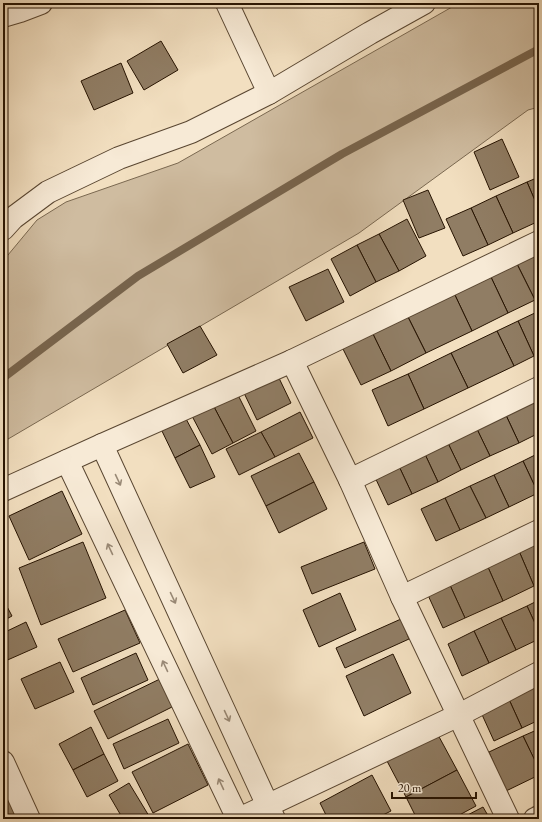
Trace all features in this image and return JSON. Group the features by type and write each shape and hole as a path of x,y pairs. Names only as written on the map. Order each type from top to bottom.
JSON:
{"street":[{"path":"3,16 41,3"},
{"path":"226,3 269,93"},
{"path":"3,229 13,218 48,192 119,158 191,132 269,93 424,3"},
{"path":"3,490 292,360 539,242"},
{"path":"292,360 350,480 402,597 508,819"},
{"path":"350,480 539,388"},
{"path":"102,445 271,812"},
{"path":"68,461 238,819 271,812 539,673"},
{"path":"402,597 539,531"},
{"path":"6,775 29,819"},
{"path":"535,819 539,817"}],"shaded area":[{"path":"459,3 539,3 539,107 528,110 359,233 3,442 3,261 37,220 66,202 178,163"}],"building":[{"path":"161,41 178,70 144,90 127,61"},
{"path":"121,63 133,93 94,110 81,81"},
{"path":"502,139 519,177 490,190 474,152"},
{"path":"539,177 539,210 527,182"},
{"path":"527,182 539,210 539,221 513,233 496,196"},
{"path":"428,190 445,228 419,238 403,200"},
{"path":"496,196 513,233 488,245 471,208"},
{"path":"471,208 488,245 463,256 446,219"},
{"path":"407,219 426,256 399,271 379,234"},
{"path":"379,234 399,271 376,282 357,245"},
{"path":"357,245 376,282 350,296 331,259"},
{"path":"537,252 539,255 539,298 535,300 516,262"},
{"path":"516,262 535,300 508,313 490,275"},
{"path":"328,269 344,302 306,321 289,287"},
{"path":"490,275 508,313 472,331 454,293"},
{"path":"454,293 472,331 426,353 407,315"},
{"path":"539,311 539,354 534,356 518,321"},
{"path":"407,315 426,353 391,371 372,332"},
{"path":"518,321 534,356 514,366 497,331"},
{"path":"200,326 217,355 183,373 167,344"},
{"path":"497,331 514,366 468,388 451,353"},
{"path":"372,332 391,371 361,385 342,347"},
{"path":"451,353 468,388 424,409 408,374"},
{"path":"408,374 424,409 388,426 372,390"},
{"path":"278,376 291,403 257,420 244,393"},
{"path":"237,393 256,431 233,443 213,405"},
{"path":"539,399 539,433 519,443 504,411"},
{"path":"213,405 233,443 212,454 192,416"},
{"path":"504,411 519,443 490,456 475,425"},
{"path":"300,412 313,438 275,457 261,432"},
{"path":"185,417 200,445 175,458 161,429"},
{"path":"475,425 490,456 461,470 446,439"},
{"path":"261,432 275,457 239,475 226,449"},
{"path":"446,439 461,470 438,482 423,450"},
{"path":"200,445 215,477 190,488 175,458"},
{"path":"423,450 438,482 412,494 397,462"},
{"path":"299,453 314,482 266,506 251,476"},
{"path":"539,453 539,492 538,493 523,461"},
{"path":"523,461 538,493 509,507 494,475"},
{"path":"397,462 412,494 388,505 373,473"},
{"path":"494,475 509,507 486,518 470,486"},
{"path":"314,482 327,509 279,533 266,506"},
{"path":"470,486 486,518 460,530 445,498"},
{"path":"62,491 82,534 29,560 9,516"},
{"path":"445,498 460,530 436,541 421,509"},
{"path":"83,542 106,598 41,625 19,568"},
{"path":"364,542 375,569 312,594 301,567"},
{"path":"539,542 539,584 534,586 519,551"},
{"path":"519,551 534,586 503,601 487,565"},
{"path":"487,565 503,601 465,618 449,583"},
{"path":"449,583 465,618 443,628 427,593"},
{"path":"340,593 356,630 319,647 303,610"},
{"path":"3,599 12,616 3,621"},
{"path":"539,600 539,632 527,606"},
{"path":"527,606 539,632 539,639 516,650 501,618"},
{"path":"125,610 140,643 73,672 58,639"},
{"path":"501,618 516,650 489,663 474,631"},
{"path":"401,619 409,639 345,668 336,648"},
{"path":"26,622 37,647 3,662 3,633"},
{"path":"474,631 489,663 462,676 448,644"},
{"path":"136,653 148,680 93,705 81,678"},
{"path":"393,654 411,693 364,716 346,676"},
{"path":"60,662 74,692 35,709 21,679"},
{"path":"164,677 178,704 108,739 94,711"},
{"path":"532,683 539,697 539,720 522,728 507,695"},
{"path":"507,695 522,728 494,741 479,708"},
{"path":"168,719 179,743 124,769 113,744"},
{"path":"91,727 104,754 73,770 59,744"},
{"path":"539,729 539,769 523,736"},
{"path":"437,733 457,770 406,797 387,761"},
{"path":"523,736 539,769 539,775 506,791 489,752"},
{"path":"188,744 208,785 153,813 132,772"},
{"path":"104,754 118,781 87,797 73,770"},
{"path":"457,770 476,806 452,819 417,819 406,797"},
{"path":"372,775 391,811 375,819 328,819 320,803"},
{"path":"129,783 149,816 144,819 123,819 109,795"},
{"path":"14,797 23,819 3,819 3,802"},
{"path":"483,807 490,819 460,819"}],"waterway":[{"path":"3,378 138,276 342,154 539,49"}]}
